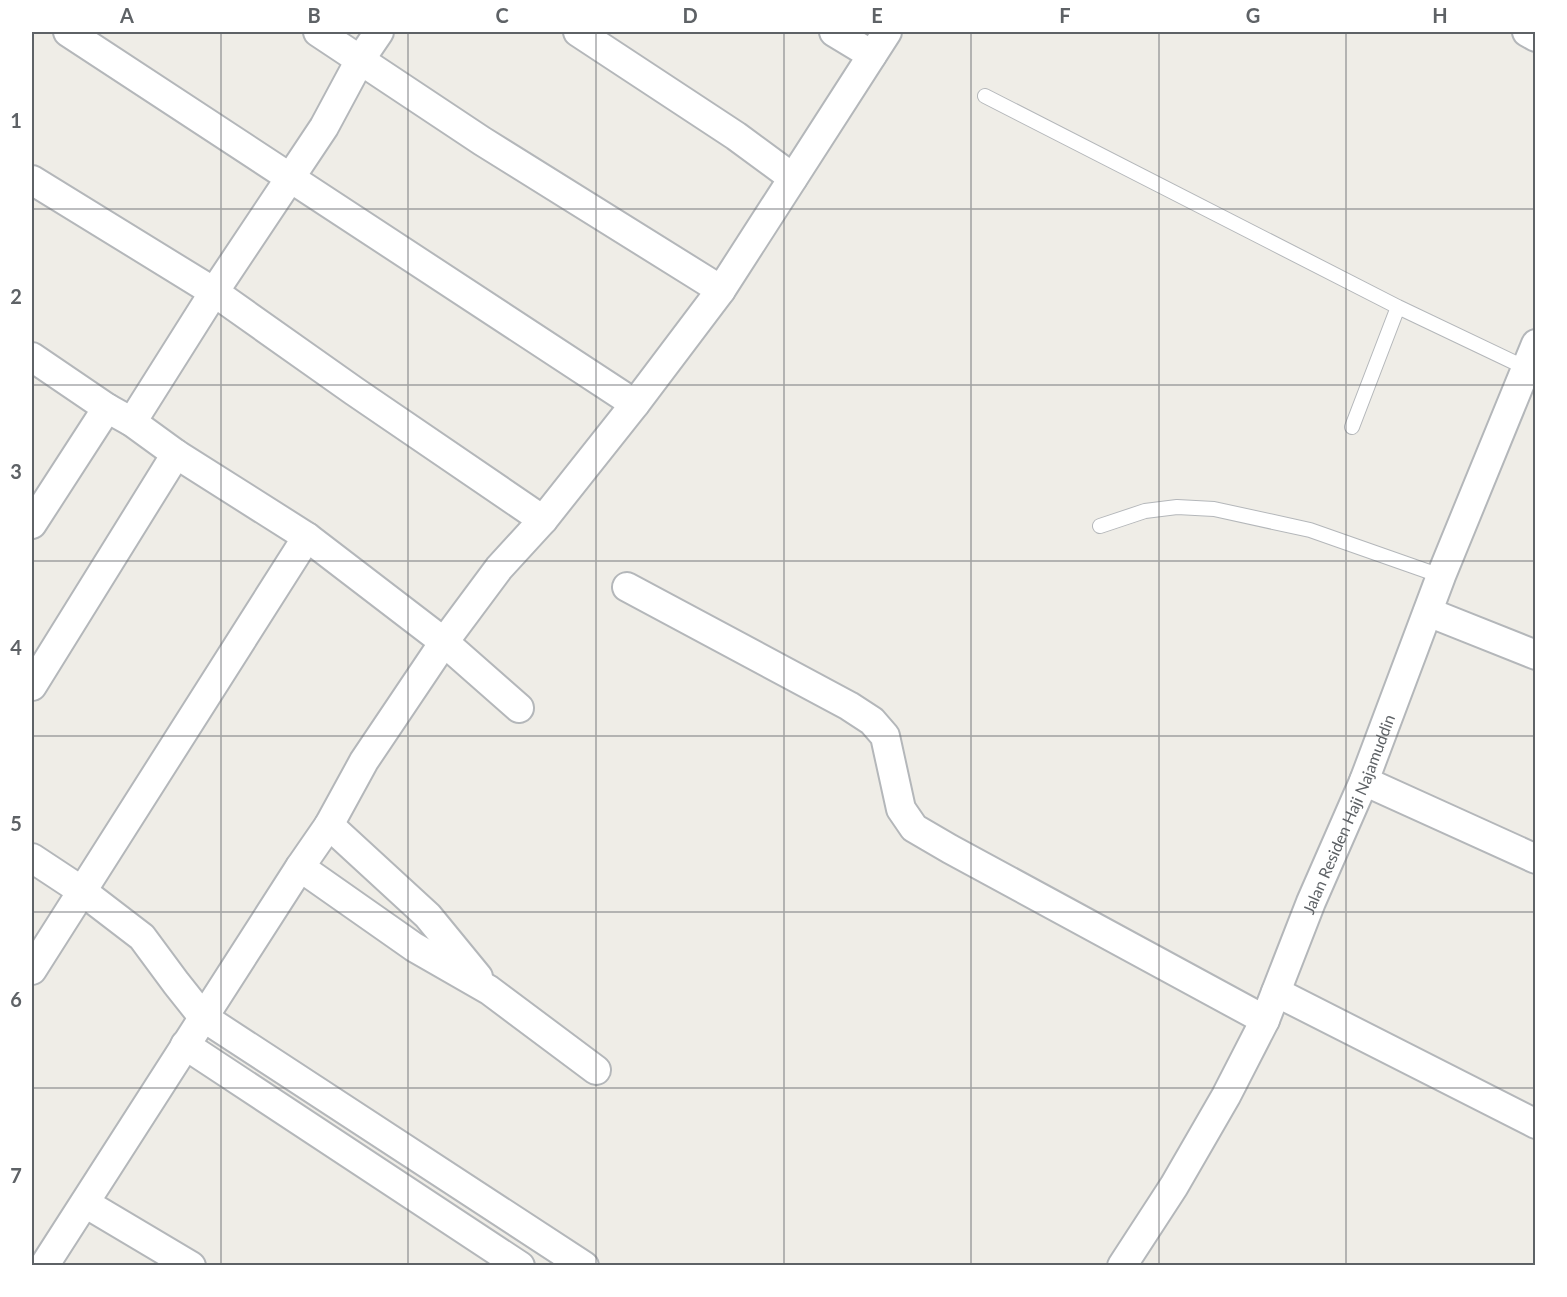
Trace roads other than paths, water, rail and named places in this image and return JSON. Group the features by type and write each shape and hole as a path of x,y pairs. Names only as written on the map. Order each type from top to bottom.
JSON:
{"street":[{"path":"68,32 635,405"},
{"path":"318,32 482,141 721,290"},
{"path":"132,422 214,292 324,127 360,60 379,32"},
{"path":"578,32 736,136 793,178"},
{"path":"834,32 872,56"},
{"path":"44,1266 329,825 364,761 444,642 499,568 543,520 635,405 721,290 887,32"},
{"path":"1527,32 1536,37"},
{"path":"32,180 214,292 543,520"},
{"name":"Jalan Residen Haji Najamuddin","path":"1122,1266 1174,1186 1226,1095 1264,1020 1311,902 1364,781 1441,576 1531,356"},
{"path":"32,357 107,408 132,422 176,454 307,537 444,642 519,708"},
{"path":"32,524 107,408"},
{"path":"32,686 176,454"},
{"path":"32,970 307,537"},
{"path":"627,587 849,706 872,721 885,736 901,809 914,828 1264,1020"},
{"path":"1428,612 1536,655"},
{"path":"1364,781 1536,859"},
{"path":"329,825 428,916 489,990"},
{"path":"32,858 82,891 142,937 203,1017 548,1240 584,1266"},
{"path":"300,867 414,947 489,990 596,1070"},
{"path":"1276,992 1536,1125"},
{"path":"185,1045 519,1266"},
{"path":"85,1203 191,1266"},
{"path":"534,1266 548,1240"}],"lane":[{"path":"985,96 1398,307 1531,356"},
{"path":"1352,427 1398,307"},
{"path":"1100,526 1145,511 1177,507 1214,509 1310,530 1441,576"}]}
